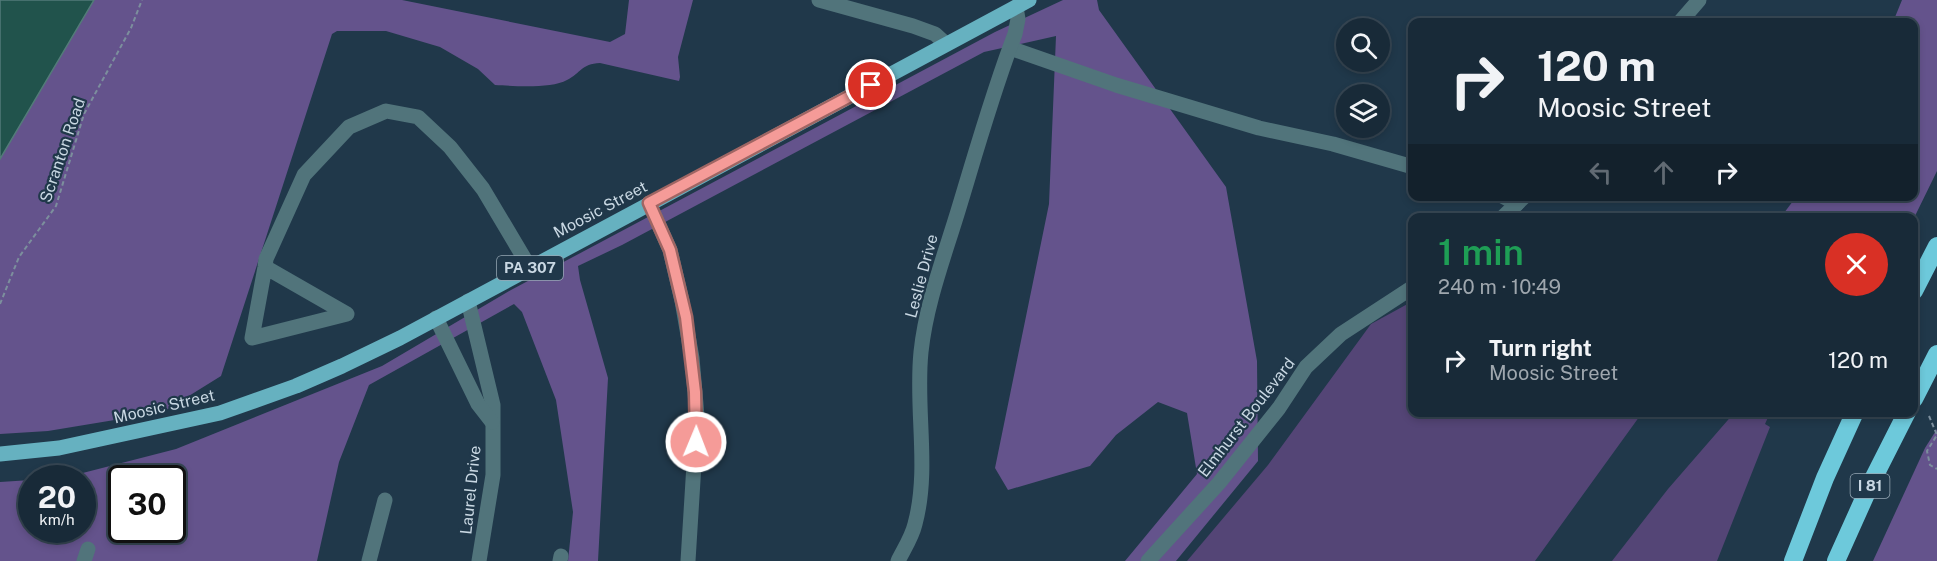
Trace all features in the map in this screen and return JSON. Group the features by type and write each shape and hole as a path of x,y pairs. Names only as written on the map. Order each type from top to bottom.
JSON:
{"highway":[{"path":"1918,283 1937,246"},
{"path":"1918,391 1937,354"},
{"name":"I 81","path":"1793,561 1825,478 1853,417"},
{"name":"I 81","path":"1836,561 1871,483 1904,417"}],"main road":[{"name":"Moosic Street","path":"0,454 58,448 220,413 296,386 342,366 1023,4"}],"street":[{"path":"819,0 913,26 936,34 946,44"},
{"path":"1683,18 1699,0"},
{"name":"Leslie Drive","path":"898,561 915,526 922,488 920,387 921,352 926,323 1023,4"},
{"path":"1010,48 1116,85 1259,128 1334,144 1408,166"},
{"path":"265,267 347,314 252,338 266,259 304,175 349,127 386,111 418,117 450,147 483,189 530,268"},
{"path":"1507,213 1520,201"},
{"path":"649,203 670,250 692,358 697,434 688,561"},
{"name":"Elmhurst Boulevard","path":"1148,561 1227,473 1279,408 1306,367 1341,334 1408,289"},
{"name":"Laurel Drive","path":"468,301 493,405 493,475 479,561"},
{"path":"436,318 478,404 492,422"},
{"path":"369,561 386,500"}],"path":[{"name":"Scranton Road","path":"0,304 19,257 56,207 84,114 131,27 142,0"},
{"path":"1929,416 1937,435 1927,451 1930,465 1937,469"}],"shaded area":[{"path":"0,0 94,0 0,159"},
{"path":"94,0 402,0 610,42 625,34 629,0 693,0 678,57 679,81 600,63 589,65 567,80 552,85 495,85 478,69 440,47 386,31 337,31 332,34 221,376 163,412 48,431 0,434 0,159"},
{"path":"1063,0 1097,0 1099,10 1226,187 1257,361 1258,461 1176,561 1125,561 1197,474 1187,413 1158,402 1116,435 1090,466 1008,490 995,468 1049,204 1056,36 984,52 622,245 578,266 608,378 598,561 568,561 573,512 556,400 522,312 514,304 369,385 339,462 317,561 0,561 0,482 18,481 18,543 96,543 96,470 108,466 108,543 186,543 186,465 114,465 176,449 382,366 511,290 995,32"},
{"path":"1902,0 1937,0 1937,171 1916,213 1784,213 1793,201 1918,201 1918,18 1895,18"},
{"path":"1408,304 1408,417 1639,417 1535,561 1187,561 1268,465 1371,324"},
{"path":"1731,417 1768,417 1765,424 1770,427 1717,561 1612,561 1668,489"},
{"path":"1937,429 1937,561 1873,561 1925,448"}],"route":[{"path":"696,442 697,416 686,317 670,250 649,203 871,85"}]}
